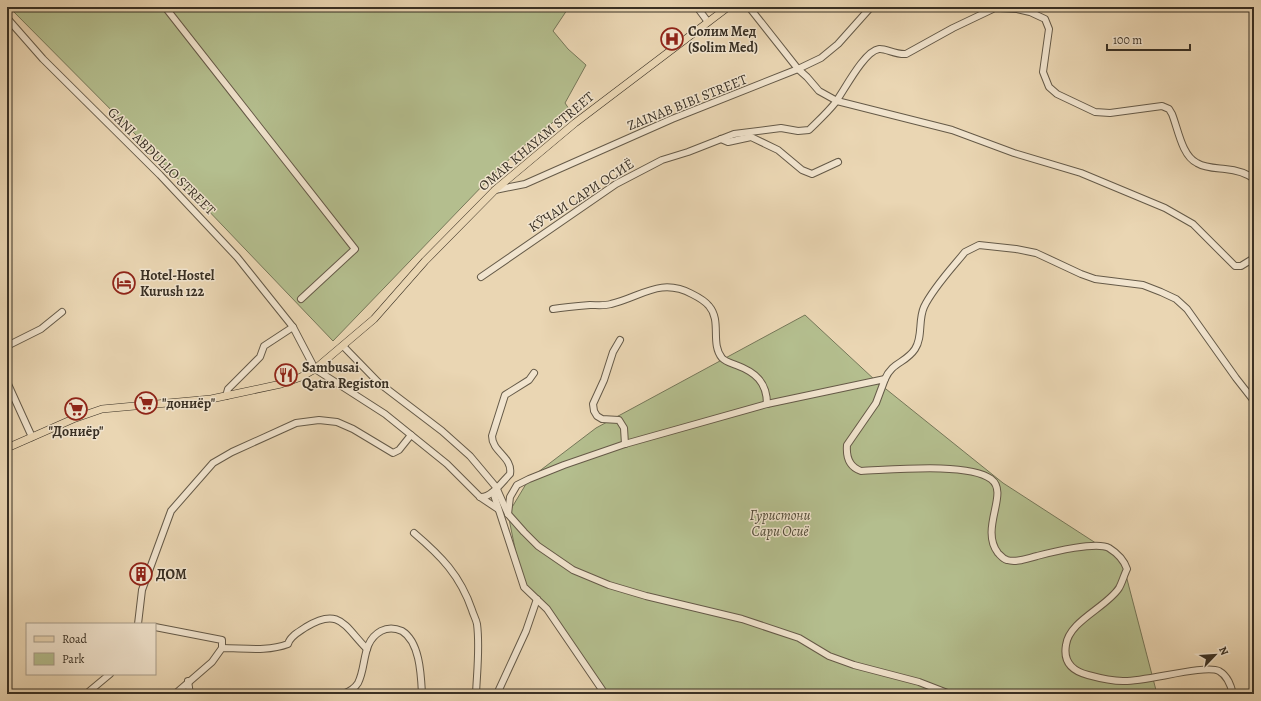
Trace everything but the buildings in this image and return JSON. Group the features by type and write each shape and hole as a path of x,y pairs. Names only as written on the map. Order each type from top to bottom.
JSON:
{"main road":[{"name":"OMAR KHAYAM STREET","path":"7,448 73,419 102,409 211,399 281,384 301,377 315,369 374,320 424,261 495,190 569,128 728,7"}],"street":[{"path":"165,7 355,249 301,299"},
{"path":"697,7 708,22"},
{"path":"749,7 798,69 819,91 836,101 952,130 1101,181 1164,208 1193,224 1231,264 1237,267 1254,258"},
{"name":"ZAINAB BIBI STREET","path":"495,190 525,184 672,119 798,69 821,58 838,44 871,7"},
{"path":"996,8 1018,9 1039,15 1045,19 1049,29 1043,72 1049,87 1057,94 1095,112 1110,113 1162,106 1169,110 1172,114 1185,149 1191,159 1198,164 1239,171 1248,174 1254,179"},
{"name":"КӮЧАИ САРИ ОСИЁ","path":"481,277 616,184 662,160 688,152 734,134 764,129 809,130 831,108 852,75 874,51 882,49 900,54 906,54 953,28 996,8"},
{"name":"GANI ABDULLO STREET","path":"7,18 43,59 195,210 251,273 293,327 315,369"},
{"path":"721,139 728,142 751,137 778,150 802,170 812,174 838,162"},
{"path":"1233,694 1230,681 1219,671 1206,669 1148,679 1124,681 1105,679 1077,672 1068,664 1065,655 1066,643 1077,625 1119,589 1127,569 1124,561 1108,548 1094,546 1051,552 1014,561 1007,560 1002,558 992,542 991,528 998,496 997,487 991,479 984,475 938,468 861,471 854,469 849,462 846,452 847,444 876,403 889,370 912,353 916,348 922,312 930,296 965,252 972,247 987,245 1036,253 1081,274 1106,281 1143,285 1176,299 1197,321 1236,378 1254,400"},
{"path":"553,309 611,304 659,287 683,289 699,298 709,306 716,321 717,346 722,358 726,362 755,374 764,386 767,404"},
{"path":"7,346 41,329 62,312"},
{"path":"226,396 228,389 260,357 264,346 293,327"},
{"path":"620,340 613,352 604,380 593,404 596,416 602,419 619,420 622,424 625,444"},
{"path":"343,346 379,383 442,431 470,456 494,489 508,514 538,546 573,570 609,585 646,596 742,619 799,638 829,656 883,674 919,682 950,694"},
{"path":"315,369 359,396 411,435 447,464 480,496 498,510"},
{"path":"480,496 488,496 510,474 509,463 492,439 502,400 509,392 528,380 534,373"},
{"path":"508,514 510,497 517,485 529,479 625,444 767,404 885,379"},
{"path":"8,387 32,437"},
{"path":"139,623 142,590 171,511 213,463 232,452 296,424 319,420 337,422 353,429 393,452 399,450 411,435"},
{"path":"494,489 498,510 520,580 524,587 547,609 605,694"},
{"path":"414,533 438,553 456,575 466,592 477,623 478,646 476,694"},
{"path":"497,694 526,632 537,599"},
{"path":"222,648 257,649 280,647 288,644 289,640 296,634 312,624 326,618 344,623 367,649"},
{"path":"156,627 222,640 222,648 212,662 188,681 175,694"},
{"path":"343,694 357,685 362,673 367,649 372,638 385,629 397,629 406,634 415,651 422,694"},
{"path":"86,694 109,675"},
{"path":"188,681 190,694"}],"green space":[{"path":"9,7 569,7 553,31 568,49 586,65 565,103 569,109 519,150 488,180 333,341 138,137"},
{"name":"Гуристони Сари Осиё","path":"805,315 876,381 1003,483 1122,560 1157,694 607,694 547,609 522,583 508,514 529,479 596,428"}],"place":[{"name":"Солим Мед (Solim Med)","path":"672,39"},
{"name":"Hotel-Hostel Kurush 122","path":"124,283"},
{"name":"Sambusai Qatra Registon","path":"286,375"},
{"name":"\"дониёр\"","path":"146,403"},
{"name":"\"Дониёр\"","path":"76,409"},
{"name":"ДОМ","path":"141,574"}]}
